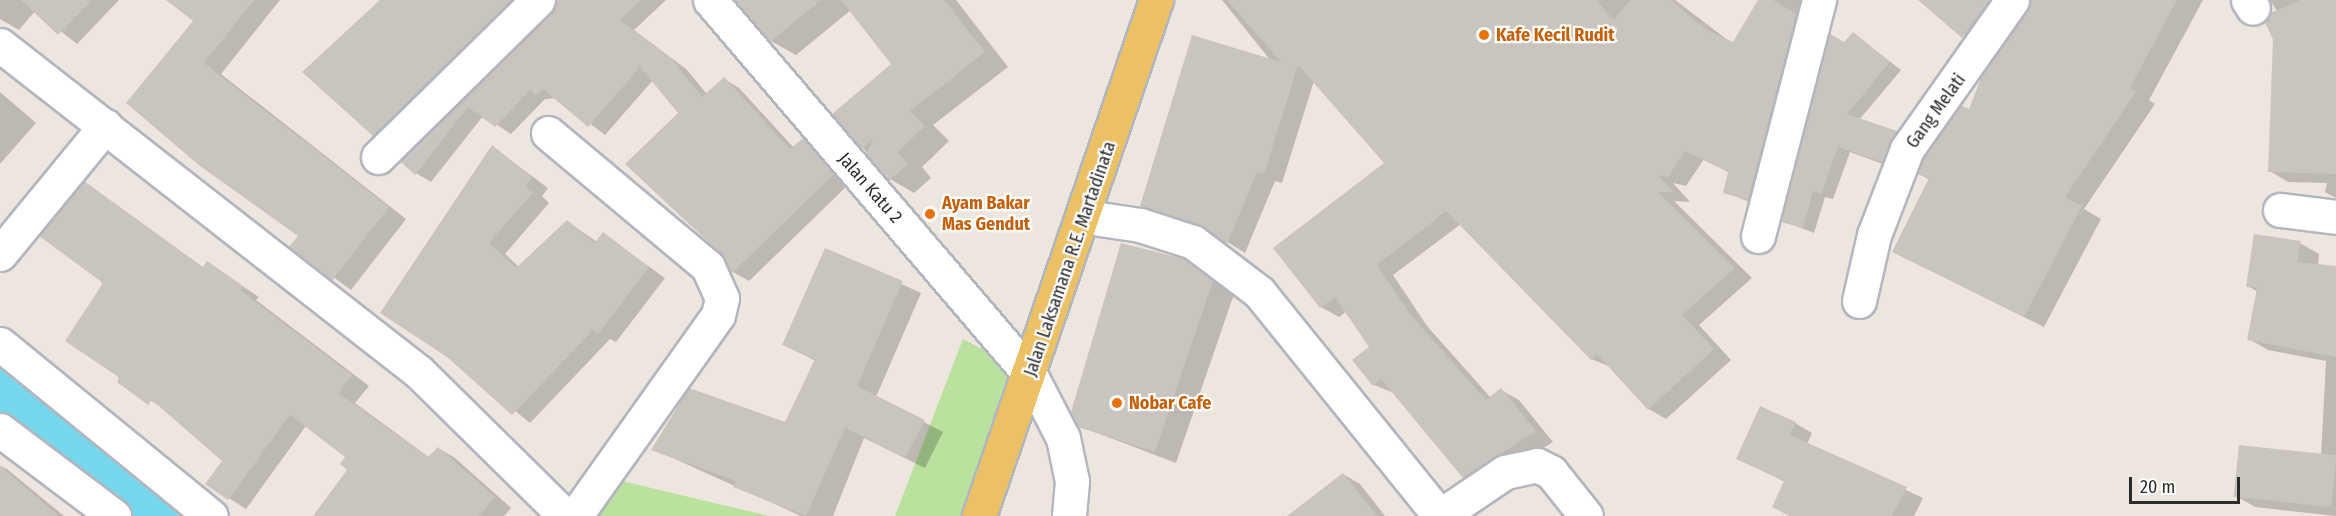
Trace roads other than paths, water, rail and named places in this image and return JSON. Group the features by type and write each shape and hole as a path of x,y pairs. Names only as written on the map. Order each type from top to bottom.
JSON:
{"main road":[{"name":"Jalan Laksamana R.E. Martadinata","path":"979,516 1086,217 1156,0"}],"street":[{"path":"378,157 538,0"},
{"name":"Jalan Katu 2","path":"710,0 1031,376 1063,438 1072,481 1069,516"},
{"path":"1758,236 1819,0"},
{"name":"Gang Melati","path":"1858,301 1874,235 1907,149 2012,0"},
{"path":"0,45 419,372 565,516"},
{"path":"0,254 105,126"},
{"path":"549,133 708,267 722,298 718,315 575,516"},
{"path":"2280,210 2336,217"},
{"path":"1086,217 1140,225 1193,242 1259,292 1440,516 1505,472 1537,465 1551,472 1586,516"},
{"path":"0,344 210,516"},
{"path":"0,430 114,516"}],"waterway":[{"path":"0,402 153,516"}],"place":[{"name":"Kafe Kecil Rudit","path":"1484,35"},
{"name":"Ayam Bakar Mas Gendut","path":"930,214"},
{"name":"Nobar Cafe","path":"1117,403"}]}
